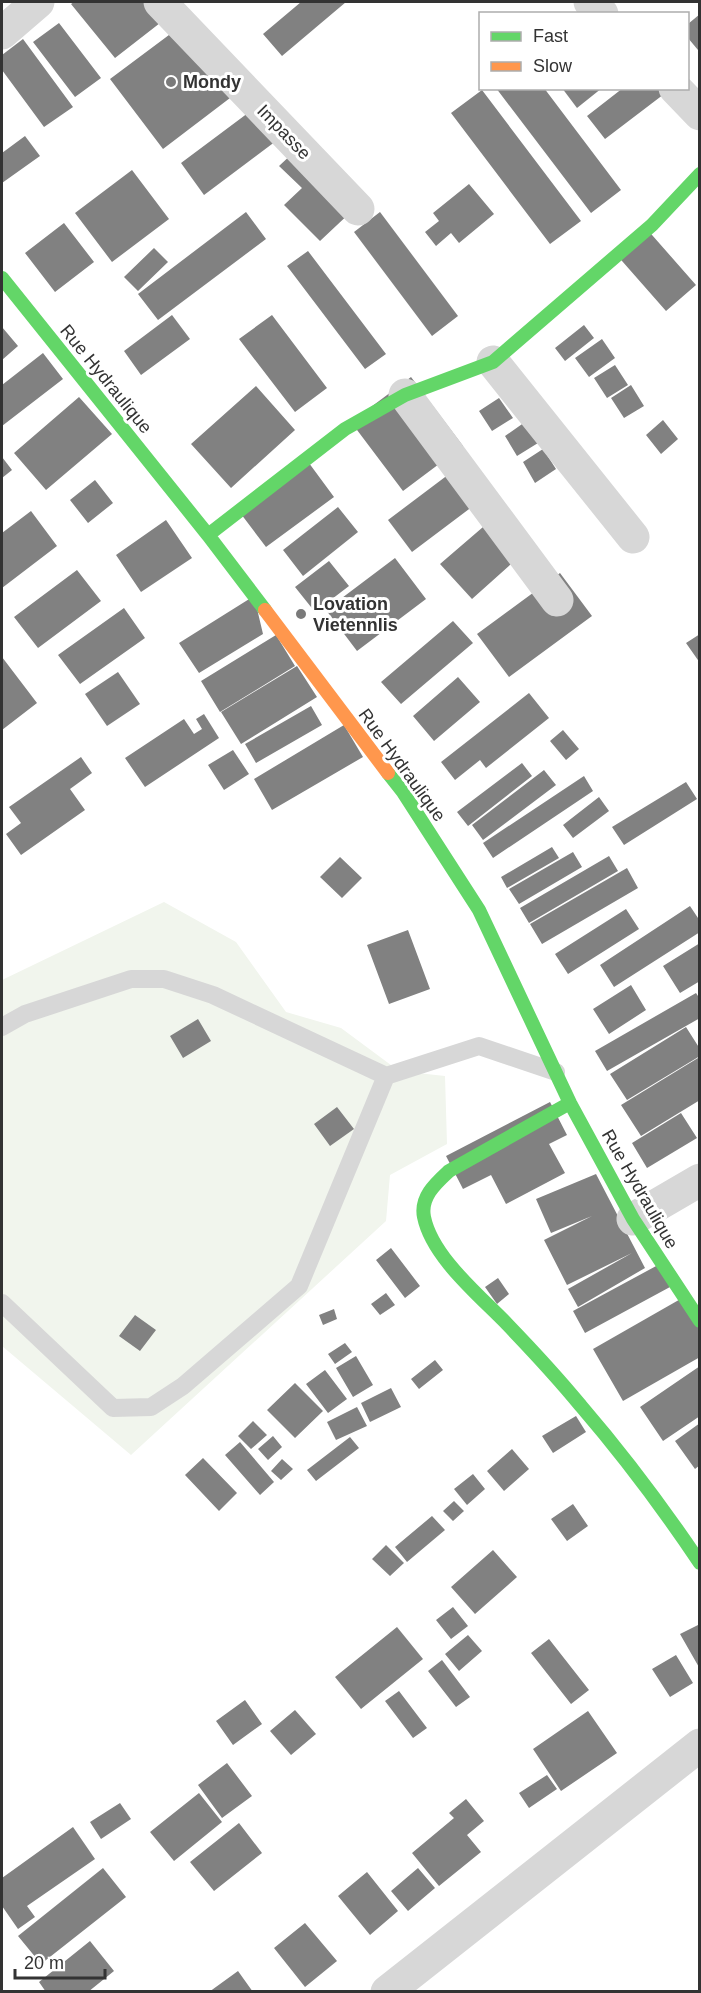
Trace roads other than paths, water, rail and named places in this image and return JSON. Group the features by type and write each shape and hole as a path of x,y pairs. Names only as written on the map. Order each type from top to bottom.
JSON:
{"street":[{"path":"2,33 38,2"},
{"name":"Impasse","path":"160,2 358,209"},
{"path":"677,90 699,114"},
{"path":"208,535 345,429 405,395 493,362 652,225 699,174"},
{"name":"Rue Hydraulique","path":"2,278 208,535 403,792 479,910 570,1103 633,1219 699,1321"},
{"path":"493,362 633,537"},
{"path":"405,395 557,600"},
{"path":"570,1103 449,1171 433,1186 424,1200 424,1215 428,1230 466,1281 592,1418 666,1513 699,1563"},
{"path":"633,1219 699,1180"},
{"path":"387,1992 699,1745"}],"lane":[{"path":"2,1027 25,1014 131,979 164,979 213,995 386,1076 479,1046 556,1072"},
{"path":"2,1303 113,1408 151,1407 183,1386 299,1286 386,1076"}],"place":[{"name":"Mondy","path":"171,82"},
{"name":"Lovation Vietennlis","path":"301,614"}]}
